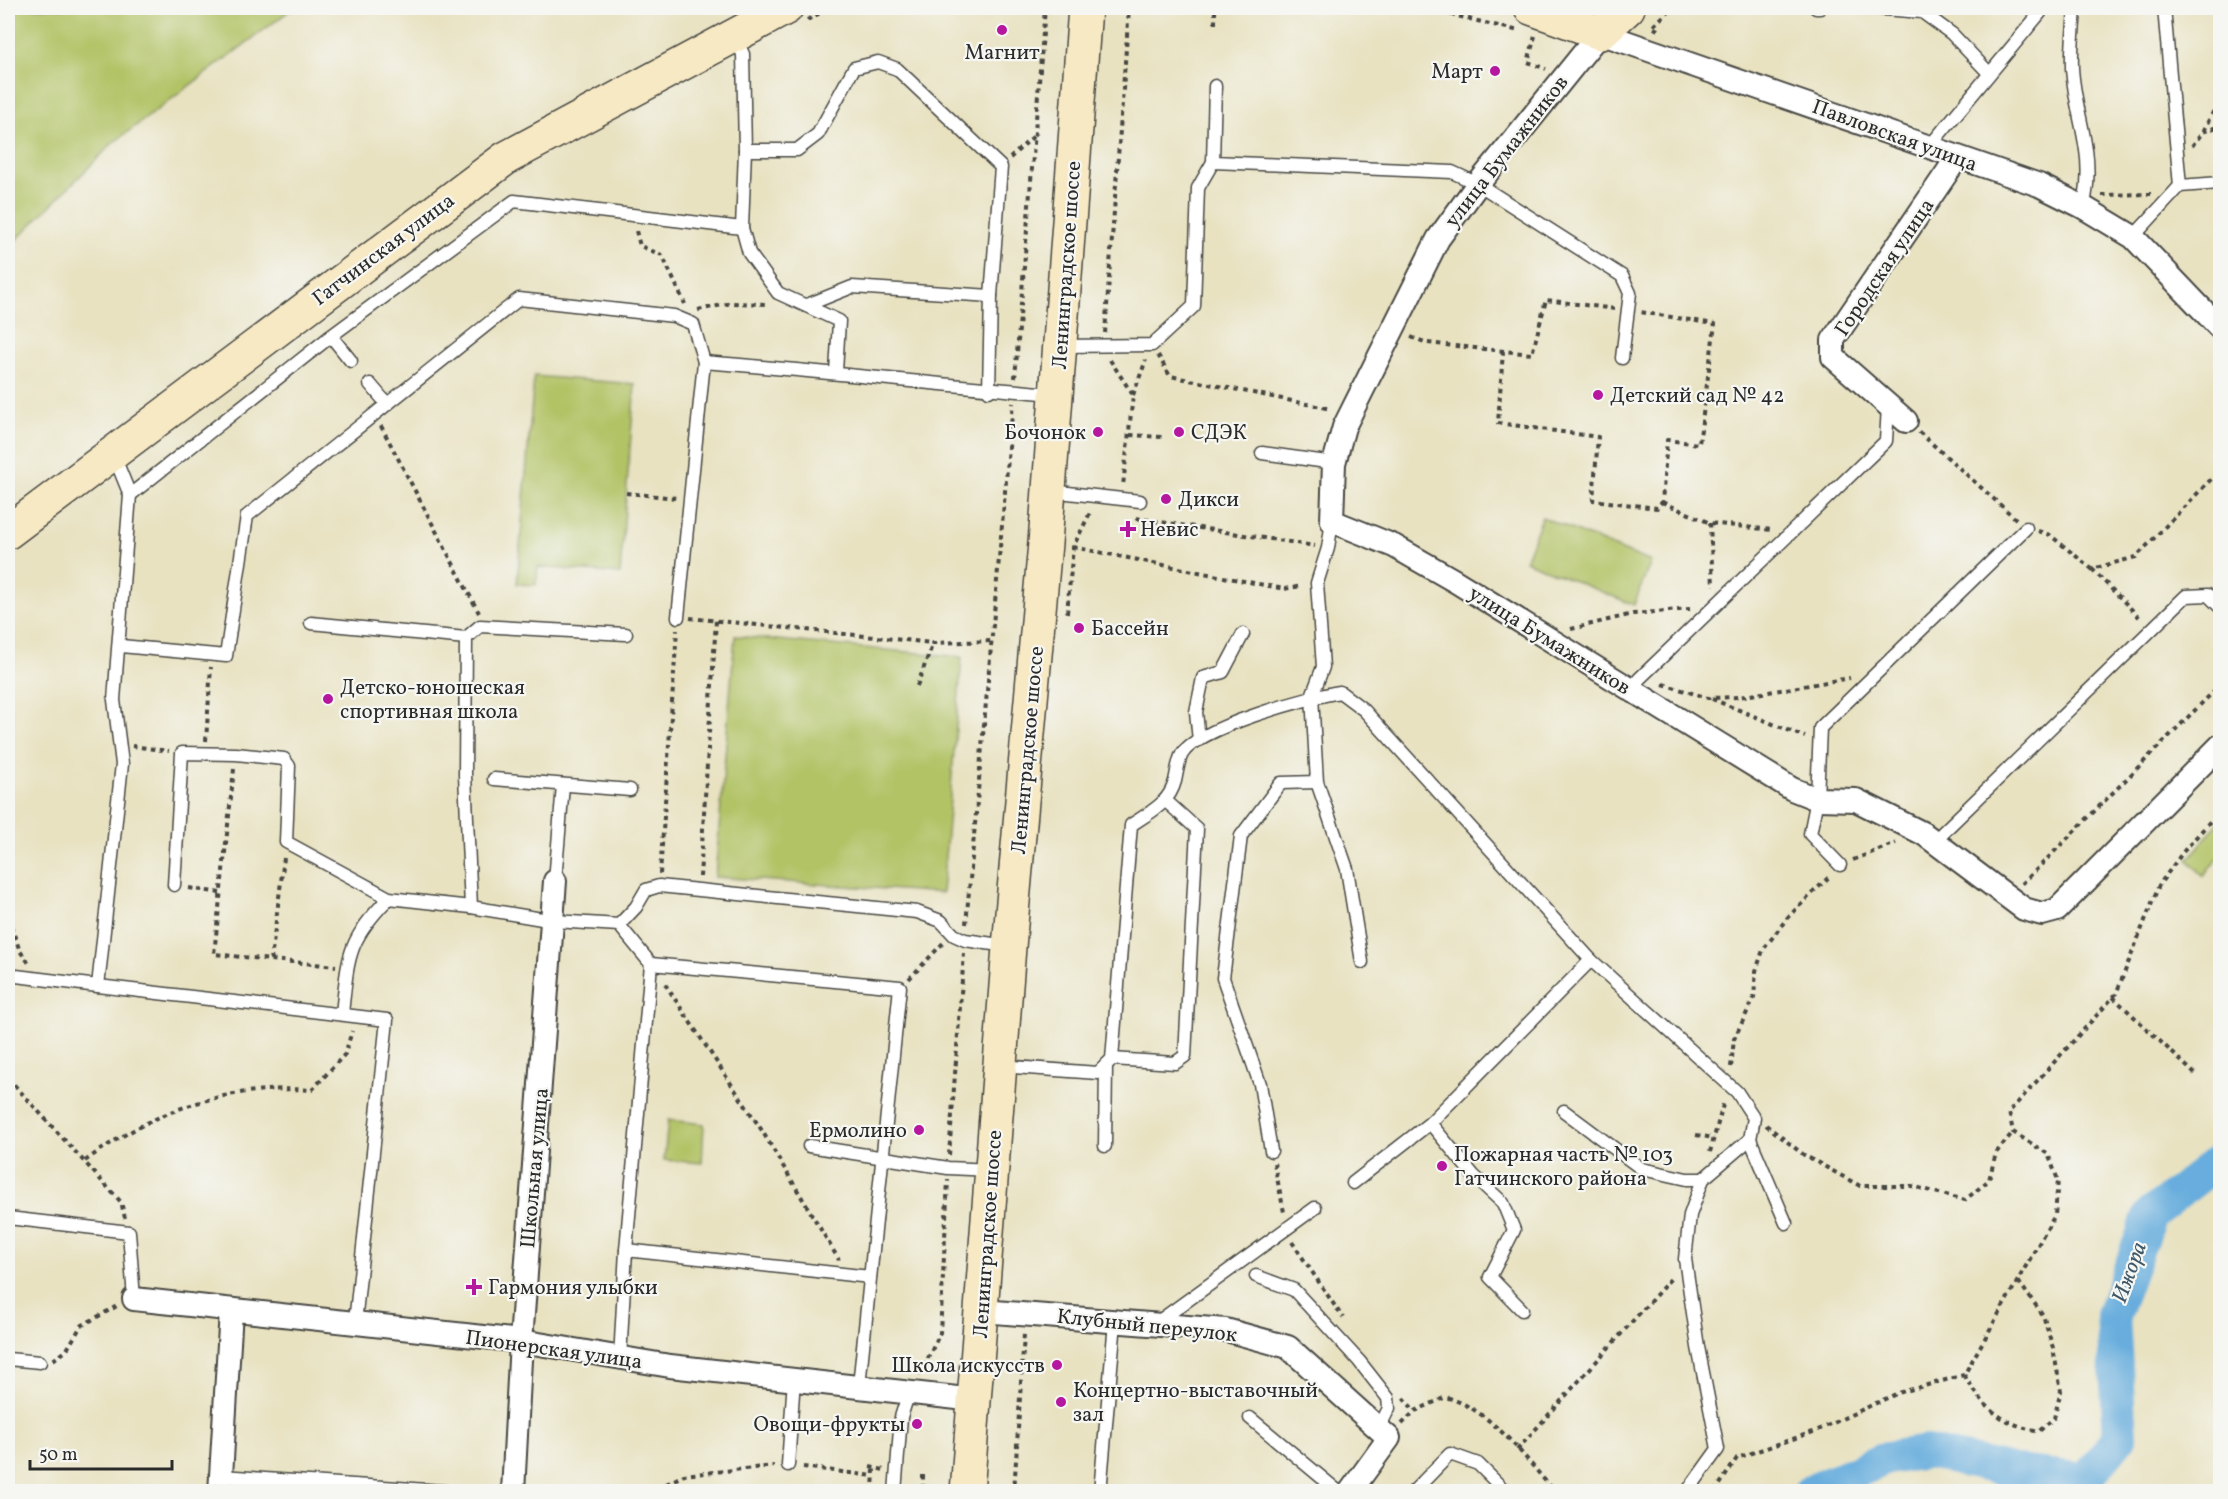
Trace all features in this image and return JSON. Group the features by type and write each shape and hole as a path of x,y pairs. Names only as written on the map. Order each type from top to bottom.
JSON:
{"main road":[{"name":"Гатчинская улица","path":"8,532 506,158 733,34 786,8"},
{"name":"Ленинградское шоссе","path":"967,1491 1008,946 1025,778 1085,8"},
{"path":"1600,33 1640,17"},
{"name":"Павловская улица","path":"1533,21 1600,33"}],"street":[{"name":"Павловская улица","path":"1600,33 1958,159 2039,185 2083,207 2133,237 2220,328"},
{"name":"улица Бумажников","path":"1600,33 1478,184 1438,239 1344,427 1334,464 1332,521 1394,546 1544,636 1635,684 1792,789 1817,799 1856,800 1929,837 2024,909 2042,914 2057,910 2220,746"},
{"name":"Городская улица","path":"1906,421 1833,357 1833,340 1958,159"},
{"name":"Школьная улица","path":"513,1491 521,1341 554,921 555,881"},
{"name":"Пионерская улица","path":"134,1299 521,1341 620,1359 975,1400"},
{"path":"221,1484 231,1311"},
{"name":"Клубный переулок","path":"982,1311 1025,1312 1115,1322 1226,1330 1288,1347 1379,1428"},
{"path":"1350,1491 1389,1438 1379,1428"}],"lane":[{"path":"1871,8 1922,12 1952,34 1989,74"},
{"path":"1929,147 2040,13 2041,8"},
{"path":"2075,8 2072,69 2089,160 2089,185 2083,207"},
{"path":"2164,8 2180,186"},
{"path":"733,34 743,54 745,150 742,228 749,253 778,293 839,321 836,372"},
{"path":"745,150 797,150 818,134 854,68 878,62 897,69 1001,167 991,296 989,391"},
{"path":"1060,346 1152,345 1194,306 1198,188 1213,162 1215,86"},
{"path":"1213,162 1452,172 1478,184 1622,276 1630,293 1622,358"},
{"path":"2133,237 2180,186 2220,183"},
{"path":"130,495 331,336 514,201 742,228"},
{"path":"807,305 852,287 991,296"},
{"path":"120,646 226,656 247,516 519,299 679,315 693,324 704,362 688,499 678,616"},
{"path":"331,336 351,361"},
{"path":"704,362 836,372 989,391 1056,394"},
{"path":"370,384 387,404"},
{"path":"1635,684 1886,441 1888,403"},
{"path":"1262,453 1334,464"},
{"path":"98,986 122,764 114,700 130,495 118,468 108,455"},
{"path":"1048,491 1140,501"},
{"path":"1332,521 1328,548 1317,583 1323,667 1312,696 1317,782 1347,869 1362,962"},
{"path":"1840,865 1810,834 1817,799 1820,728 2026,528"},
{"path":"1929,837 2186,596 2208,595 2220,607"},
{"path":"311,623 466,639"},
{"path":"471,906 465,775 466,639 480,626 626,634"},
{"path":"1199,740 1196,712 1203,678 1223,672 1243,634"},
{"path":"1105,1146 1109,1062 1131,825 1166,801 1172,793 1182,753 1211,732 1312,696 1340,692 1364,710 1591,960 1737,1092 1754,1118 1750,1138 1786,1223"},
{"path":"174,885 182,753 236,754 284,759 289,766 286,842 389,898 471,906 554,921 619,925 651,964 626,1250 620,1359"},
{"path":"494,779 630,790"},
{"path":"1271,1151 1260,1084 1223,978 1242,836 1281,783 1317,782"},
{"path":"555,881 563,785"},
{"path":"999,1066 1098,1073 1109,1062 1174,1063 1185,1056 1197,829 1166,801"},
{"path":"619,925 636,907 646,890 659,886 917,912 941,921 959,937 1008,946"},
{"path":"342,1014 348,957 357,934 389,898"},
{"path":"1353,1183 1430,1123 1591,960"},
{"path":"651,964 900,987 859,1386"},
{"path":"8,975 387,1020 355,1323"},
{"path":"1564,1111 1642,1169 1687,1179 1703,1179"},
{"path":"1430,1123 1474,1176 1503,1203 1514,1230 1490,1277 1522,1310"},
{"path":"1687,1491 1718,1449 1698,1347 1685,1259 1690,1215 1703,1179 1750,1138"},
{"path":"809,1146 948,1168 992,1170"},
{"path":"1155,1324 1315,1208"},
{"path":"8,1218 129,1232 134,1299"},
{"path":"626,1250 870,1277"},
{"path":"1256,1276 1294,1290 1359,1361 1389,1398 1389,1408 1379,1428"},
{"path":"1100,1491 1115,1322"},
{"path":"8,1359 40,1362"},
{"path":"788,1465 794,1379"},
{"path":"895,1491 901,1417 909,1392"},
{"path":"1250,1418 1339,1491"},
{"path":"1413,1491 1450,1454 1478,1464 1506,1491"},
{"path":"221,1484 457,1491"}],"path":[{"path":"909,1392 920,1375 940,1333 959,937 993,641 1037,133 1045,8"},
{"path":"1129,8 1104,350 1133,395"},
{"path":"1215,8 1215,24"},
{"path":"1424,8 1533,21 1546,39"},
{"path":"1640,17 1672,8"},
{"path":"1533,21 1528,62 1549,71"},
{"path":"2178,164 2203,132 2220,99"},
{"path":"2203,132 2220,126"},
{"path":"1001,167 1037,133"},
{"path":"631,214 640,246 662,255 685,301 679,315"},
{"path":"679,315 732,303 758,305 793,300"},
{"path":"1066,617 1073,547 1098,495 1122,494 1133,395 1152,345"},
{"path":"1152,345 1170,376 1352,414"},
{"path":"1503,351 1498,423 1598,437 1593,500 1657,508 1662,502 1667,440"},
{"path":"375,414 434,531 479,609 480,626"},
{"path":"1906,421 2026,528 2050,535 2092,569 2151,629"},
{"path":"1130,435 1162,437"},
{"path":"2092,569 2136,556 2220,470"},
{"path":"626,493 688,499"},
{"path":"1662,502 1710,523 1791,532"},
{"path":"1091,510 1102,512"},
{"path":"1134,517 1328,548"},
{"path":"1544,636 1633,614 1714,606 1710,523"},
{"path":"1073,547 1284,589 1317,583"},
{"path":"659,886 678,616 933,644 993,641"},
{"path":"699,890 716,620"},
{"path":"917,686 933,644"},
{"path":"205,753 212,655"},
{"path":"1708,698 1739,697 1878,673"},
{"path":"1635,684 1708,698 1819,742"},
{"path":"2008,898 2220,685"},
{"path":"120,744 182,753"},
{"path":"236,754 214,954 347,967"},
{"path":"1715,1491 1737,1458 1816,1431 1898,1393 1964,1376 2055,1215 2058,1180 2048,1154 2013,1132 2008,1112 2113,997 2159,885 2183,852 2220,810"},
{"path":"1703,1179 1729,1084 1734,1039 1754,998 1756,971 1763,950 1788,917 1840,865 1929,837"},
{"path":"271,960 286,842"},
{"path":"174,885 220,893"},
{"path":"8,918 20,951 41,979"},
{"path":"900,987 933,951 959,937"},
{"path":"651,964 761,1129 841,1264 870,1277"},
{"path":"2113,997 2195,1074"},
{"path":"85,1161 116,1138 147,1122 196,1103 234,1093 273,1087 312,1090 345,1054 356,1017"},
{"path":"8,1078 122,1202 129,1232"},
{"path":"1754,1118 1804,1155 1860,1186 1912,1186 1965,1200 1989,1180 1996,1153 2013,1132"},
{"path":"1696,1136 1714,1138"},
{"path":"1271,1151 1290,1239 1347,1324"},
{"path":"1518,1450 1671,1279 1685,1259"},
{"path":"1964,1376 1986,1408 2012,1425 2038,1432 2054,1418 2061,1391 2053,1348 2043,1315 2018,1281"},
{"path":"40,1362 51,1361 66,1351 81,1326 96,1315 134,1299"},
{"path":"1014,1491 1025,1312"},
{"path":"1400,1395 1415,1410 1446,1397 1467,1403 1491,1421 1555,1491"},
{"path":"864,1421 871,1422"},
{"path":"650,1491 684,1475 788,1465 873,1476"},
{"path":"873,1491 874,1468"},
{"path":"923,1475 923,1491"}],"green space":[{"path":"8,8 293,8 113,143 8,248"},
{"path":"534,376 635,384 620,574 538,567 536,585 517,584"},
{"path":"1542,517 1651,562 1634,605 1525,561"},
{"path":"735,636 962,657 942,893 715,877"},
{"path":"2220,820 2220,855 2204,876 2188,860"},
{"path":"668,1120 704,1124 702,1163 664,1160"}],"waterway":[{"name":"Ижора","path":"2089,1492 2085,1480 2120,1437 2113,1315 2150,1215 2220,1160"},
{"name":"Ижора","path":"1810,1492 1887,1458 1927,1452 2016,1472 2085,1480"}],"place":[{"name":"Магнит","path":"1002,30"},
{"name":"Март","path":"1495,71"},
{"name":"Детский сад № 42","path":"1598,395"},
{"name":"Бочонок","path":"1098,432"},
{"name":"СДЭК","path":"1179,432"},
{"name":"Дикси","path":"1166,499"},
{"name":"Невис","path":"1128,529"},
{"name":"Бассейн","path":"1079,628"},
{"name":"Детско-юношеская спортивная школа","path":"328,699"},
{"name":"Ермолино","path":"919,1130"},
{"name":"Пожарная часть № 103 Гатчинского района","path":"1442,1166"},
{"name":"Гармония улыбки","path":"474,1287"},
{"name":"Школа искусств","path":"1057,1365"},
{"name":"Концертно-выставочный зал","path":"1061,1402"},
{"name":"Овощи-фрукты","path":"917,1424"}]}
